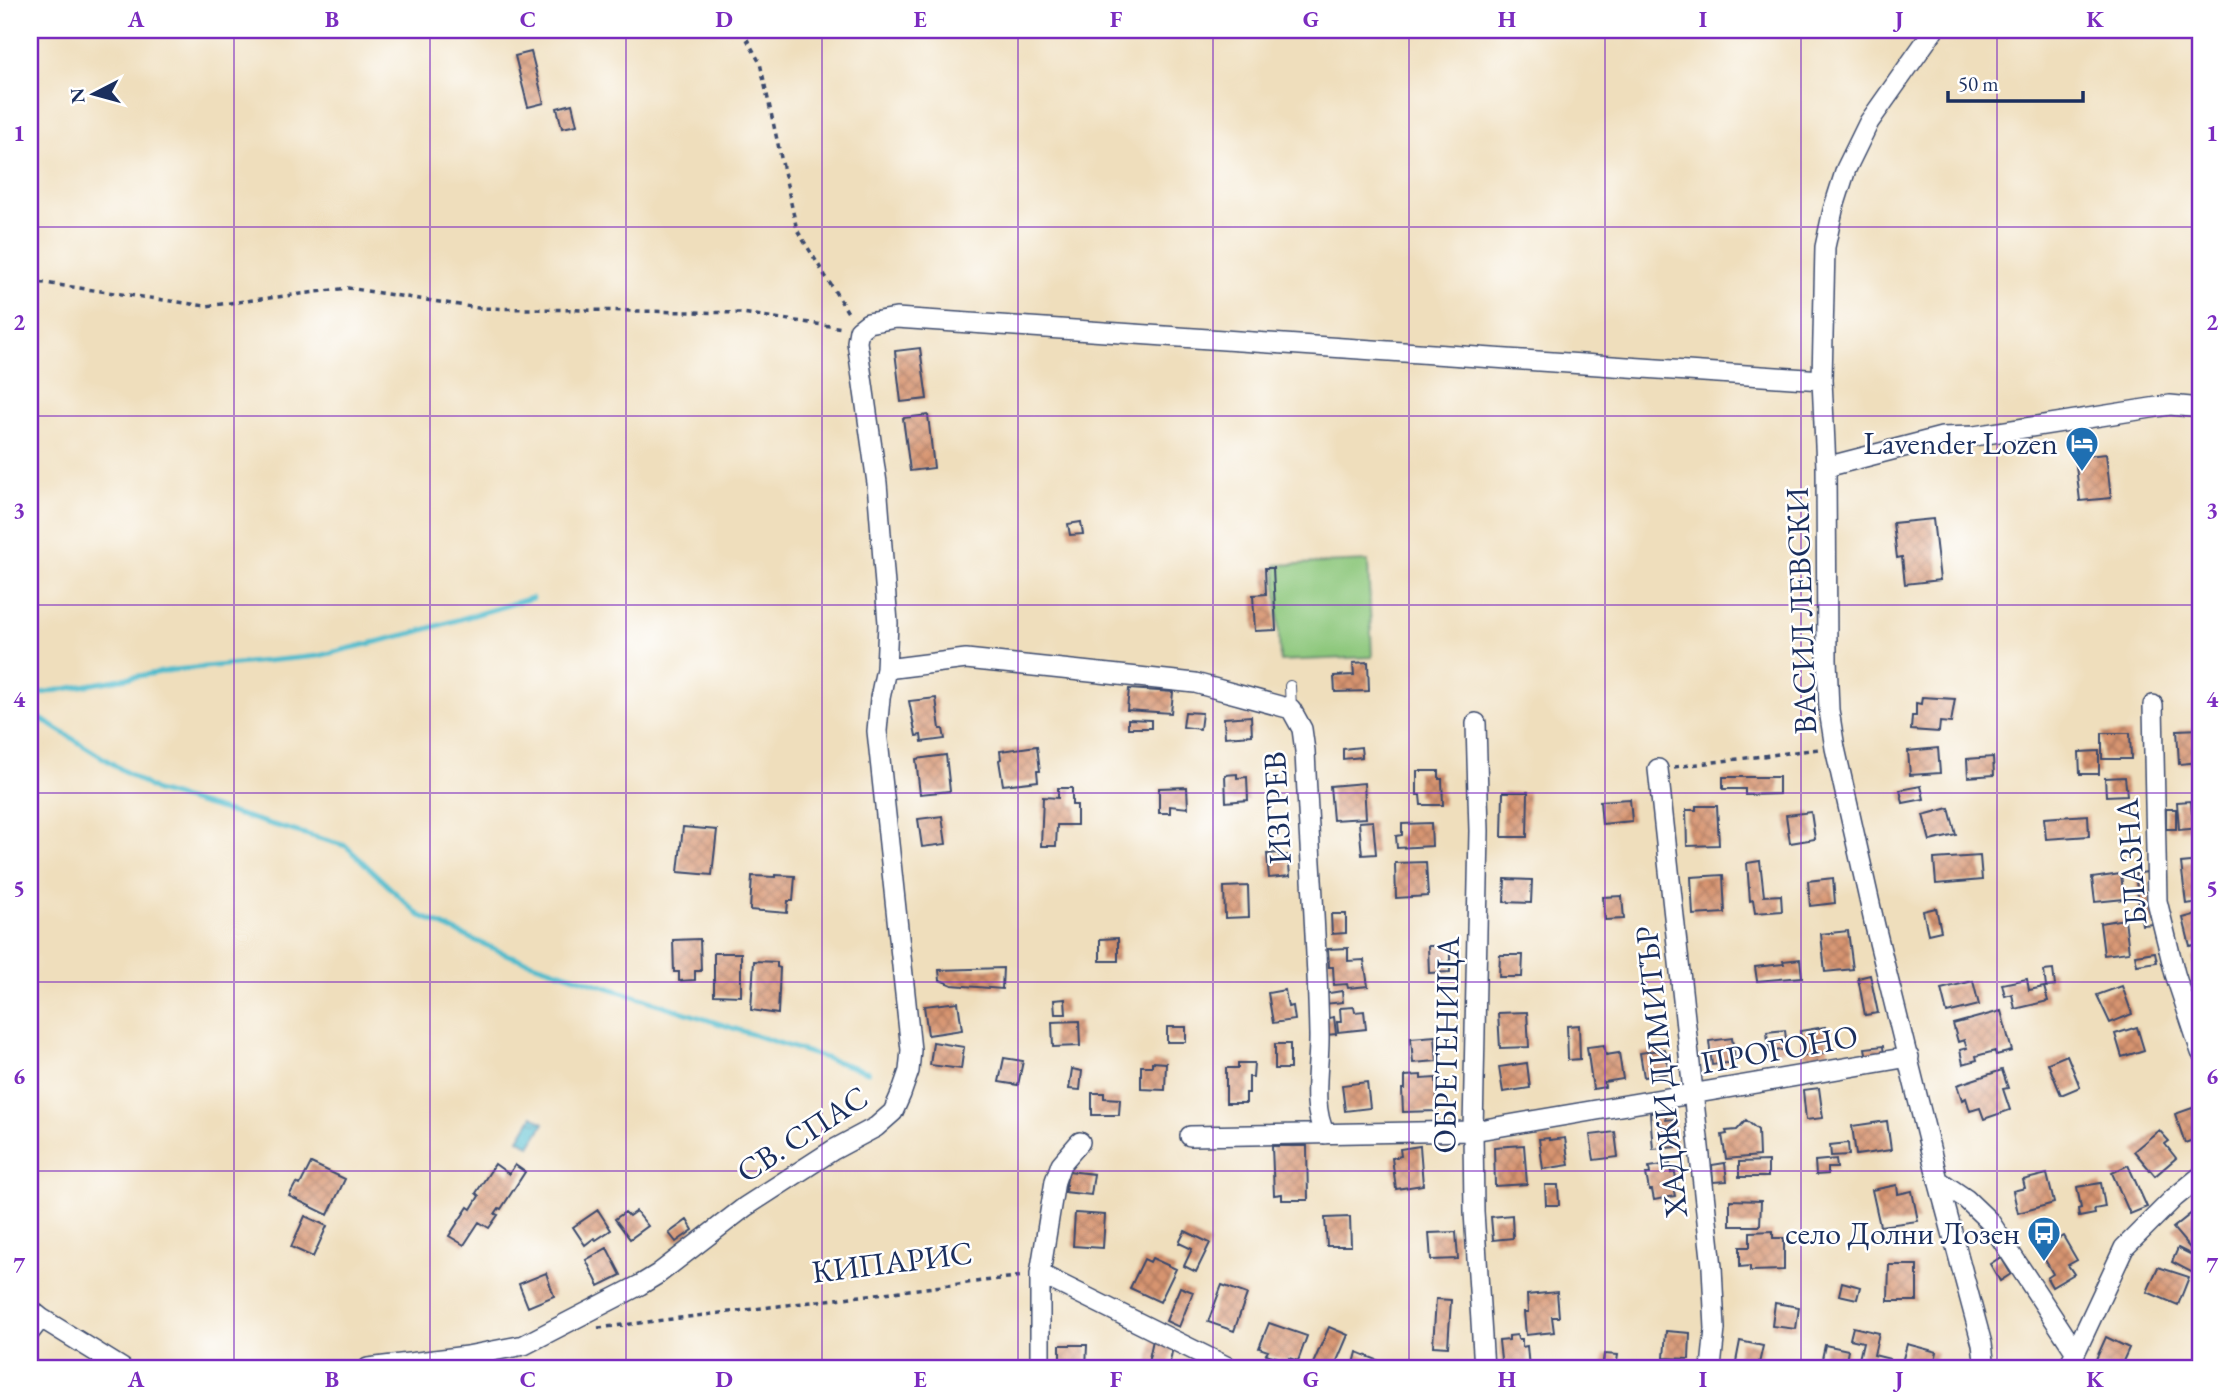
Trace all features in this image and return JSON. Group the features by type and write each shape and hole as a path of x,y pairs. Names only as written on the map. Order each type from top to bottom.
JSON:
{"street":[{"name":"ВАСИЛ ЛЕВСКИ","path":"1934,30 1869,122 1846,169 1825,247 1822,380 1826,467 1827,660 1829,710 1835,748 1875,926 1982,1344 1985,1368"},
{"path":"859,330 868,323 895,318 1822,380"},
{"name":"СВ. СПАС","path":"368,1368 467,1356 524,1345 658,1274 745,1207 833,1150 876,1127 893,1112 909,1071 911,1051 877,731 886,669 888,623 878,496 858,351 859,330"},
{"path":"1826,467 1942,437 1974,436 2171,405 2201,408"},
{"name":"ИЗГРЕВ","path":"886,669 966,659 1024,664 1195,683 1291,709 1302,729 1305,751 1319,1034 1318,1105 1319,1122 1325,1134"},
{"name":"БЛАЗНА","path":"2153,705 2157,901 2175,974 2201,1052"},
{"name":"ОБРЕТЕНИЦА","path":"1476,723 1479,831 1474,1212 1484,1368"},
{"name":"ХАДЖИ ДИМИТЪР","path":"1658,769 1712,1267 1715,1329 1711,1368"},
{"name":"ПРОГОНО","path":"1190,1136 1473,1131 1909,1057"},
{"path":"1040,1368 1040,1274 1055,1181 1061,1164 1080,1142"},
{"path":"2071,1360 2124,1248 2174,1198 2201,1176"},
{"path":"1938,1180 1966,1199 1990,1222 2071,1360"},
{"path":"1040,1274 1230,1368"},
{"path":"33,1320 122,1368"}],"lane":[{"path":"1290,687 1291,709"}],"path":[{"path":"742,30 760,63 797,230 859,330"},
{"path":"30,281 206,306 348,288 478,308 742,313 859,330"},
{"path":"1658,769 1835,748"},
{"name":"КИПАРИС","path":"597,1328 1040,1274"}],"green space":[{"path":"1368,561 1372,657 1280,661 1276,565"}],"water":[{"path":"533,1116 544,1123 530,1146 519,1139"}],"building":[{"path":"531,52 544,103 528,107 515,56"},
{"path":"572,104 577,125 562,128 557,108"},
{"path":"920,348 927,399 901,402 895,351"},
{"path":"928,415 934,468 910,471 903,418"},
{"path":"2106,454 2111,498 2080,501 2075,457"},
{"path":"1933,519 1940,580 1905,584 1902,557 1897,558 1893,523"},
{"path":"1081,522 1083,534 1070,535 1068,524"},
{"path":"1265,568 1273,568 1276,630 1255,631 1253,595 1266,594"},
{"path":"1368,662 1369,691 1335,692 1334,676 1354,675 1353,663"},
{"path":"1129,689 1173,692 1171,713 1127,710"},
{"path":"1922,697 1955,699 1951,723 1940,722 1939,732 1911,730 1912,716 1916,716 1916,703 1921,704"},
{"path":"936,698 940,729 943,729 945,739 922,742 921,735 916,736 909,701"},
{"path":"1185,712 1202,713 1200,729 1183,727"},
{"path":"1251,716 1252,735 1225,737 1224,718"},
{"path":"1128,719 1151,720 1151,728 1128,728"},
{"path":"2201,729 2201,762 2179,764 2177,730"},
{"path":"2102,733 2130,733 2131,759 2102,759"},
{"path":"1037,746 1040,771 1037,771 1038,781 1003,785 1000,751"},
{"path":"1361,747 1362,757 1343,759 1343,749"},
{"path":"1938,748 1940,773 1910,775 1908,751"},
{"path":"2099,751 2099,774 2080,774 2079,752"},
{"path":"946,755 950,791 920,794 916,759"},
{"path":"1993,757 1994,775 1968,777 1967,759"},
{"path":"1417,771 1439,771 1443,805 1421,805 1420,795 1417,795"},
{"path":"1237,774 1237,778 1247,777 1248,800 1226,802 1225,775"},
{"path":"1723,777 1779,777 1779,794 1745,795 1745,789 1723,789"},
{"path":"2125,777 2127,795 2106,796 2105,778"},
{"path":"1364,783 1366,818 1333,820 1330,786"},
{"path":"1921,786 1924,799 1903,803 1900,790"},
{"path":"1187,787 1188,808 1170,806 1170,813 1159,813 1159,788"},
{"path":"1058,788 1072,788 1072,805 1077,805 1077,825 1057,825 1056,846 1041,846 1043,797 1058,798"},
{"path":"1503,792 1528,792 1527,837 1502,837"},
{"path":"1630,799 1632,821 1602,824 1600,801"},
{"path":"2191,801 2192,813 2201,813 2201,828 2179,830 2177,802"},
{"path":"1696,806 1717,806 1719,845 1687,846 1686,810 1696,810"},
{"path":"1949,808 1956,835 1930,841 1923,815"},
{"path":"2166,809 2176,809 2176,829 2166,829"},
{"path":"1811,812 1815,839 1790,843 1786,815"},
{"path":"2088,815 2089,836 2046,839 2044,818"},
{"path":"942,816 946,844 922,847 918,819"},
{"path":"1373,821 1376,854 1362,855 1359,822"},
{"path":"1431,823 1432,846 1397,848 1396,836 1402,835 1402,824"},
{"path":"683,827 717,830 712,875 678,872"},
{"path":"1279,853 1279,856 1288,855 1290,876 1269,878 1267,854"},
{"path":"1980,856 1982,880 1936,884 1934,859"},
{"path":"1760,861 1764,896 1781,895 1782,911 1755,913 1753,900 1750,901 1747,863"},
{"path":"2201,861 2201,902 2186,904 2181,863"},
{"path":"1426,862 1428,896 1396,898 1395,863"},
{"path":"2147,872 2154,924 2142,925 2135,874"},
{"path":"2121,874 2124,899 2095,902 2092,878"},
{"path":"1723,875 1725,913 1693,915 1691,877"},
{"path":"752,876 795,876 793,901 788,901 787,913 750,910"},
{"path":"1833,878 1835,903 1810,906 1808,881"},
{"path":"1505,879 1532,880 1531,903 1504,902"},
{"path":"1248,886 1249,917 1225,918 1224,887"},
{"path":"1622,896 1624,919 1605,920 1603,897"},
{"path":"1936,908 1941,931 1928,934 1923,911"},
{"path":"2201,913 2201,943 2190,946 2183,918"},
{"path":"1331,914 1346,914 1346,933 1332,934"},
{"path":"2125,919 2129,952 2104,955 2100,923"},
{"path":"1848,931 1853,969 1825,972 1821,934"},
{"path":"1118,938 1118,961 1100,961 1100,939"},
{"path":"700,939 701,971 695,971 695,980 679,981 679,972 674,972 673,940"},
{"path":"1428,946 1450,946 1450,972 1429,973"},
{"path":"1348,948 1348,961 1364,960 1368,986 1348,988 1347,984 1334,985 1328,949"},
{"path":"2155,952 2157,962 2137,965 2135,955"},
{"path":"714,953 741,953 741,996 714,995"},
{"path":"2201,954 2201,981 2192,958"},
{"path":"1500,955 1523,955 1522,977 1499,977"},
{"path":"1800,959 1802,977 1757,981 1755,967 1784,964 1783,961"},
{"path":"754,961 777,962 777,967 780,968 778,1014 751,1010"},
{"path":"1003,968 1002,989 952,985 940,980 939,970"},
{"path":"2053,970 2055,986 2046,987 2044,971"},
{"path":"1870,975 1878,1013 1865,1015 1858,978"},
{"path":"2027,979 2029,990 2044,987 2048,1001 2015,1009 2012,994 2005,996 2002,984"},
{"path":"1973,981 1979,1005 1947,1013 1941,989"},
{"path":"2122,986 2132,1014 2110,1023 2097,995"},
{"path":"1285,990 1288,1007 1293,1006 1295,1020 1273,1023 1268,993"},
{"path":"1342,991 1343,1002 1324,1004 1323,994"},
{"path":"1065,999 1066,1014 1055,1014 1054,1000"},
{"path":"958,1002 962,1030 928,1035 924,1006"},
{"path":"1354,1007 1355,1012 1364,1011 1366,1029 1338,1032 1337,1022 1341,1022 1340,1008"},
{"path":"2001,1011 2012,1051 1996,1055 1995,1051 1976,1056 1977,1060 1963,1064 1960,1050 1967,1048 1964,1040 1958,1042 1953,1024"},
{"path":"1527,1012 1529,1047 1500,1048 1498,1013"},
{"path":"1334,1017 1336,1034 1326,1035 1324,1019"},
{"path":"1079,1021 1080,1046 1053,1047 1052,1022"},
{"path":"1579,1025 1580,1059 1568,1060 1567,1026"},
{"path":"1167,1027 1186,1027 1186,1042 1167,1042"},
{"path":"1825,1027 1829,1052 1804,1056 1800,1031"},
{"path":"2137,1027 2144,1050 2122,1057 2115,1034"},
{"path":"1785,1030 1787,1049 1769,1052 1767,1032"},
{"path":"1435,1036 1437,1061 1413,1063 1411,1038"},
{"path":"1732,1038 1735,1062 1712,1065 1709,1041"},
{"path":"933,1042 964,1047 961,1069 930,1065"},
{"path":"1275,1044 1290,1044 1290,1069 1275,1069"},
{"path":"1604,1045 1606,1055 1619,1053 1623,1079 1604,1082 1605,1087 1593,1089 1587,1047"},
{"path":"1883,1046 1884,1056 1867,1058 1865,1048"},
{"path":"1665,1049 1669,1073 1644,1077 1640,1053"},
{"path":"2067,1055 2080,1087 2061,1095 2048,1063"},
{"path":"1004,1058 1023,1061 1018,1085 999,1082"},
{"path":"1152,1062 1166,1063 1165,1090 1141,1089 1141,1066 1152,1066"},
{"path":"1238,1063 1254,1063 1253,1077 1249,1077 1246,1103 1226,1103 1226,1068 1238,1068"},
{"path":"1527,1063 1530,1088 1503,1092 1499,1067"},
{"path":"1072,1069 1082,1071 1080,1090 1069,1089"},
{"path":"2002,1070 2008,1088 2003,1089 2010,1110 1984,1119 1980,1108 1970,1111 1966,1098 1962,1100 1957,1085"},
{"path":"1421,1075 1421,1079 1436,1078 1438,1111 1403,1112 1402,1089 1405,1089 1405,1076"},
{"path":"1367,1082 1370,1108 1345,1111 1342,1085"},
{"path":"1819,1088 1823,1118 1806,1120 1803,1090"},
{"path":"1092,1093 1104,1093 1104,1098 1120,1099 1119,1115 1092,1115"},
{"path":"2201,1105 2201,1137 2185,1143 2175,1114"},
{"path":"1665,1112 1666,1120 1674,1119 1676,1147 1653,1149 1650,1113"},
{"path":"1746,1120 1758,1130 1759,1156 1726,1159 1722,1135 1727,1134 1726,1131 1737,1130"},
{"path":"1887,1121 1891,1150 1856,1155 1852,1126"},
{"path":"2159,1130 2169,1141 2165,1144 2176,1158 2155,1176 2134,1151"},
{"path":"1615,1132 1618,1157 1594,1160 1590,1135"},
{"path":"1565,1138 1569,1165 1543,1169 1539,1139"},
{"path":"1848,1143 1849,1155 1831,1156 1830,1145"},
{"path":"1524,1145 1527,1184 1495,1186 1494,1147"},
{"path":"1272,1146 1307,1146 1308,1200 1282,1200 1282,1194 1274,1195"},
{"path":"1420,1146 1423,1185 1396,1189 1392,1158 1401,1156 1400,1149"},
{"path":"1836,1159 1837,1168 1828,1168 1828,1174 1816,1175 1815,1161"},
{"path":"1768,1161 1768,1177 1739,1177 1739,1162"},
{"path":"311,1163 345,1179 328,1215 289,1196 296,1183 300,1185"},
{"path":"1725,1163 1727,1181 1713,1182 1712,1165"},
{"path":"495,1164 509,1174 515,1165 525,1172 495,1214 498,1215 489,1228 479,1222 464,1245 449,1236 468,1207 471,1209 479,1196 476,1193"},
{"path":"1670,1164 1671,1173 1675,1172 1675,1196 1654,1200 1646,1174 1650,1174 1649,1167"},
{"path":"2128,1165 2147,1207 2130,1214 2112,1173"},
{"path":"1068,1171 1094,1174 1091,1195 1065,1192"},
{"path":"2047,1174 2054,1203 2018,1213 2013,1191 2025,1188 2023,1180"},
{"path":"2101,1183 2105,1207 2094,1209 2095,1214 2079,1217 2078,1209 2081,1208 2077,1187"},
{"path":"1545,1185 1558,1185 1559,1205 1546,1205"},
{"path":"1897,1185 1898,1194 1912,1191 1918,1221 1880,1226 1872,1190"},
{"path":"1730,1200 1761,1201 1760,1226 1730,1226"},
{"path":"598,1210 611,1230 585,1245 573,1227"},
{"path":"636,1211 648,1226 630,1239 615,1219 625,1212 629,1216"},
{"path":"2193,1212 2201,1222 2201,1249 2195,1254 2173,1228"},
{"path":"1075,1213 1105,1215 1103,1248 1073,1246"},
{"path":"1512,1215 1513,1238 1493,1240 1491,1217"},
{"path":"305,1216 327,1226 313,1257 291,1247"},
{"path":"1350,1217 1351,1246 1327,1246 1325,1218"},
{"path":"687,1220 693,1230 676,1242 669,1233"},
{"path":"1185,1231 1210,1243 1196,1272 1184,1266 1192,1249 1179,1243"},
{"path":"1773,1231 1773,1238 1784,1238 1784,1270 1750,1271 1750,1266 1740,1267 1740,1247 1750,1247 1750,1232"},
{"path":"1456,1232 1458,1259 1431,1260 1429,1233"},
{"path":"2063,1236 2077,1260 2068,1265 2074,1274 2052,1287 2047,1278 2053,1274 2039,1249"},
{"path":"607,1248 621,1275 599,1286 586,1260"},
{"path":"2178,1248 2200,1259 2193,1273 2172,1262"},
{"path":"2001,1257 2011,1274 2000,1281 1990,1264"},
{"path":"1152,1258 1176,1269 1160,1302 1130,1288 1144,1259 1150,1262"},
{"path":"1889,1265 1917,1265 1917,1301 1888,1301"},
{"path":"2158,1267 2189,1277 2178,1305 2147,1292"},
{"path":"546,1273 554,1296 528,1307 519,1284"},
{"path":"1842,1282 1860,1287 1857,1299 1839,1295"},
{"path":"1222,1285 1247,1294 1234,1331 1208,1322"},
{"path":"1180,1287 1193,1292 1179,1327 1166,1321"},
{"path":"1557,1292 1559,1317 1552,1317 1554,1332 1526,1335 1524,1312 1528,1312 1527,1295"},
{"path":"1436,1299 1451,1300 1448,1347 1433,1346"},
{"path":"1775,1303 1799,1307 1796,1329 1772,1326"},
{"path":"1269,1323 1307,1336 1298,1361 1289,1358 1288,1361 1266,1354 1268,1351 1259,1348"},
{"path":"1329,1327 1348,1335 1334,1368 1311,1368"},
{"path":"1853,1327 1879,1333 1874,1355 1890,1359 1888,1368 1857,1368 1863,1342 1850,1339"},
{"path":"1666,1331 1690,1333 1689,1359 1664,1358"},
{"path":"1154,1335 1173,1346 1169,1368 1147,1368"},
{"path":"1517,1335 1518,1339 1522,1339 1522,1347 1527,1346 1529,1368 1502,1368 1499,1341 1509,1340 1509,1336"},
{"path":"2106,1337 2129,1348 2120,1368 2093,1366"},
{"path":"1740,1341 1763,1346 1758,1368 1735,1367"},
{"path":"1907,1344 1937,1352 1933,1368 1902,1368"},
{"path":"1060,1345 1087,1345 1086,1368 1060,1368"},
{"path":"1825,1345 1848,1350 1845,1368 1820,1368"},
{"path":"1357,1352 1382,1362 1380,1368 1353,1368"},
{"path":"1604,1354 1618,1355 1616,1368 1602,1368"}],"waterway":[{"path":"30,695 173,670 318,656 413,633 532,598"},
{"path":"30,712 156,791 346,846 419,915 508,955 868,1072"}],"place":[{"name":"Lavender Lozen","path":"2082,473"},
{"name":"село Долни Лозен","path":"2044,1263"}]}
